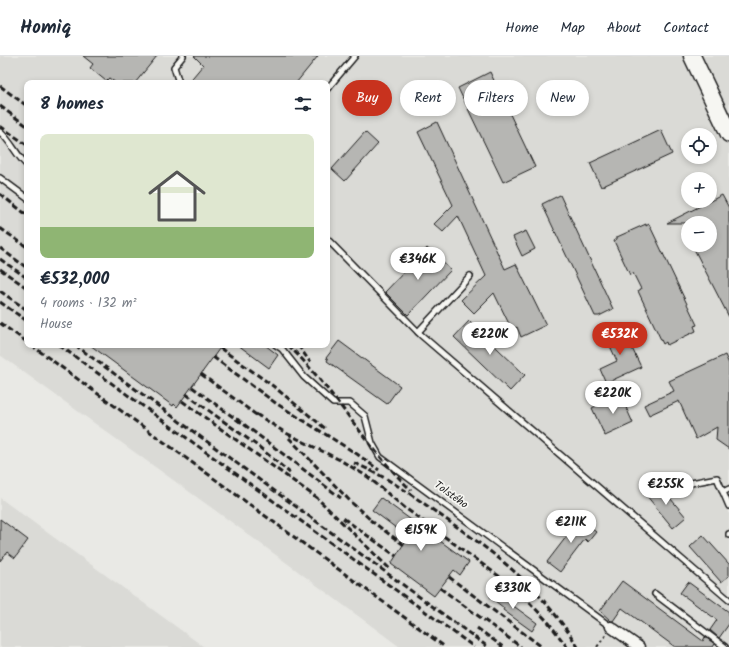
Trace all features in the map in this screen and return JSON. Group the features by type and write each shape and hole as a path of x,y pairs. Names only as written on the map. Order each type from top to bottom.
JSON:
{"main road":[{"path":"692,56 729,134"}],"street":[{"name":"Tolstého","path":"612,627 635,646"}],"lane":[{"path":"178,80 174,67 183,56"},
{"path":"330,85 355,56"},
{"path":"0,132 8,139 15,152 24,162"},
{"path":"0,178 24,196"},
{"path":"330,242 418,332 729,600"},
{"path":"418,332 470,276"},
{"name":"Tolstého","path":"280,348 304,377 333,403 350,403 364,416 372,443 380,457 612,627"},
{"path":"665,488 717,478 729,506"},
{"path":"723,492 729,489"},
{"path":"655,594 725,647"}],"path":[{"path":"598,647 612,627"}],"shaded area":[{"path":"0,56 729,56 729,647 400,647 234,524 0,355"},
{"path":"0,498 204,647 0,647"}],"building":[{"path":"83,56 157,56 137,80 112,80 109,78 105,80 90,68 93,64"},
{"path":"194,56 318,56 298,80 190,80 203,65"},
{"path":"490,72 494,80 474,80"},
{"path":"464,85 464,101 458,88"},
{"path":"471,116 511,116 535,167 503,182"},
{"path":"437,122 505,269 516,264 546,325 521,337 517,327 512,330 494,293 474,313 461,300 486,276 458,216 443,232 434,224 453,205 418,132"},
{"path":"661,130 672,154 601,187 590,163"},
{"path":"365,132 378,144 345,181 332,169"},
{"path":"560,195 613,309 599,316 595,316 542,204"},
{"path":"722,195 729,208 729,317 696,252 717,252 717,216 681,216 681,223 667,223 696,208 717,208 717,198"},
{"path":"646,224 646,226 649,224 697,325 694,326 696,331 667,345 666,342 663,344 638,291 641,289 633,273 630,275 614,241 617,237"},
{"path":"526,231 535,249 522,256 513,237"},
{"path":"427,248 451,270 408,315 385,292"},
{"path":"469,321 525,375 510,391 454,337"},
{"path":"621,325 641,367 606,383 600,369 617,361 604,333"},
{"path":"339,341 400,386 387,404 327,361 328,359 326,358"},
{"path":"94,348 220,348 177,407 174,404 173,406"},
{"path":"242,348 269,348 278,355 269,368"},
{"path":"725,355 729,364 729,449 716,440 717,427 696,439 679,401 649,415 644,405 674,391 669,381"},
{"path":"620,394 633,423 605,436 592,408"},
{"path":"659,484 662,490 686,517 673,528 646,495"},
{"path":"381,498 469,562 460,575 454,570 434,596 391,564 408,537 372,510"},
{"path":"579,518 596,532 588,542 585,539 560,572 547,562 570,532 565,529 572,520 576,523"},
{"path":"0,519 28,540 15,558 7,552 0,561"},
{"path":"703,535 729,564 729,576 721,582 690,547"},
{"path":"622,581 703,641 705,637 715,644 713,647 675,647 622,608 613,621 611,621 600,611"},
{"path":"688,582 729,612 729,624 719,638 710,630 717,620 680,593"},
{"path":"496,588 511,599 508,602 537,623 532,631 503,610 504,608 490,597"}],"railway":[{"path":"0,86 24,104"},
{"path":"0,106 24,124"},
{"path":"0,126 24,143"},
{"path":"0,194 24,213"},
{"path":"0,228 24,245"},
{"path":"0,248 24,266"},
{"path":"0,259 24,276"},
{"path":"0,269 24,286"},
{"path":"0,291 24,308"},
{"path":"0,302 24,319"},
{"path":"0,323 24,340"},
{"path":"35,348 445,647"},
{"path":"63,348 474,647"},
{"path":"79,348 488,647"},
{"path":"220,348 273,386 326,429"},
{"path":"291,348 320,380 394,473 411,490"},
{"path":"300,348 310,362"},
{"path":"213,357 277,404 357,454 379,470"},
{"path":"201,374 259,417"},
{"path":"192,387 240,422"},
{"path":"186,394 259,447 290,473"},
{"path":"182,401 317,498 391,570"},
{"path":"256,414 286,433 340,460 368,477 405,508 507,582 549,623 567,647"},
{"path":"237,419 341,498"},
{"path":"289,438 352,503 373,522"},
{"path":"354,463 387,479 407,492 497,557 532,588 563,625 578,647"},
{"path":"343,518 396,556"},
{"path":"370,520 404,545"},
{"path":"449,577 542,647"},
{"path":"440,588 521,647"},
{"path":"477,628 503,647"}]}
